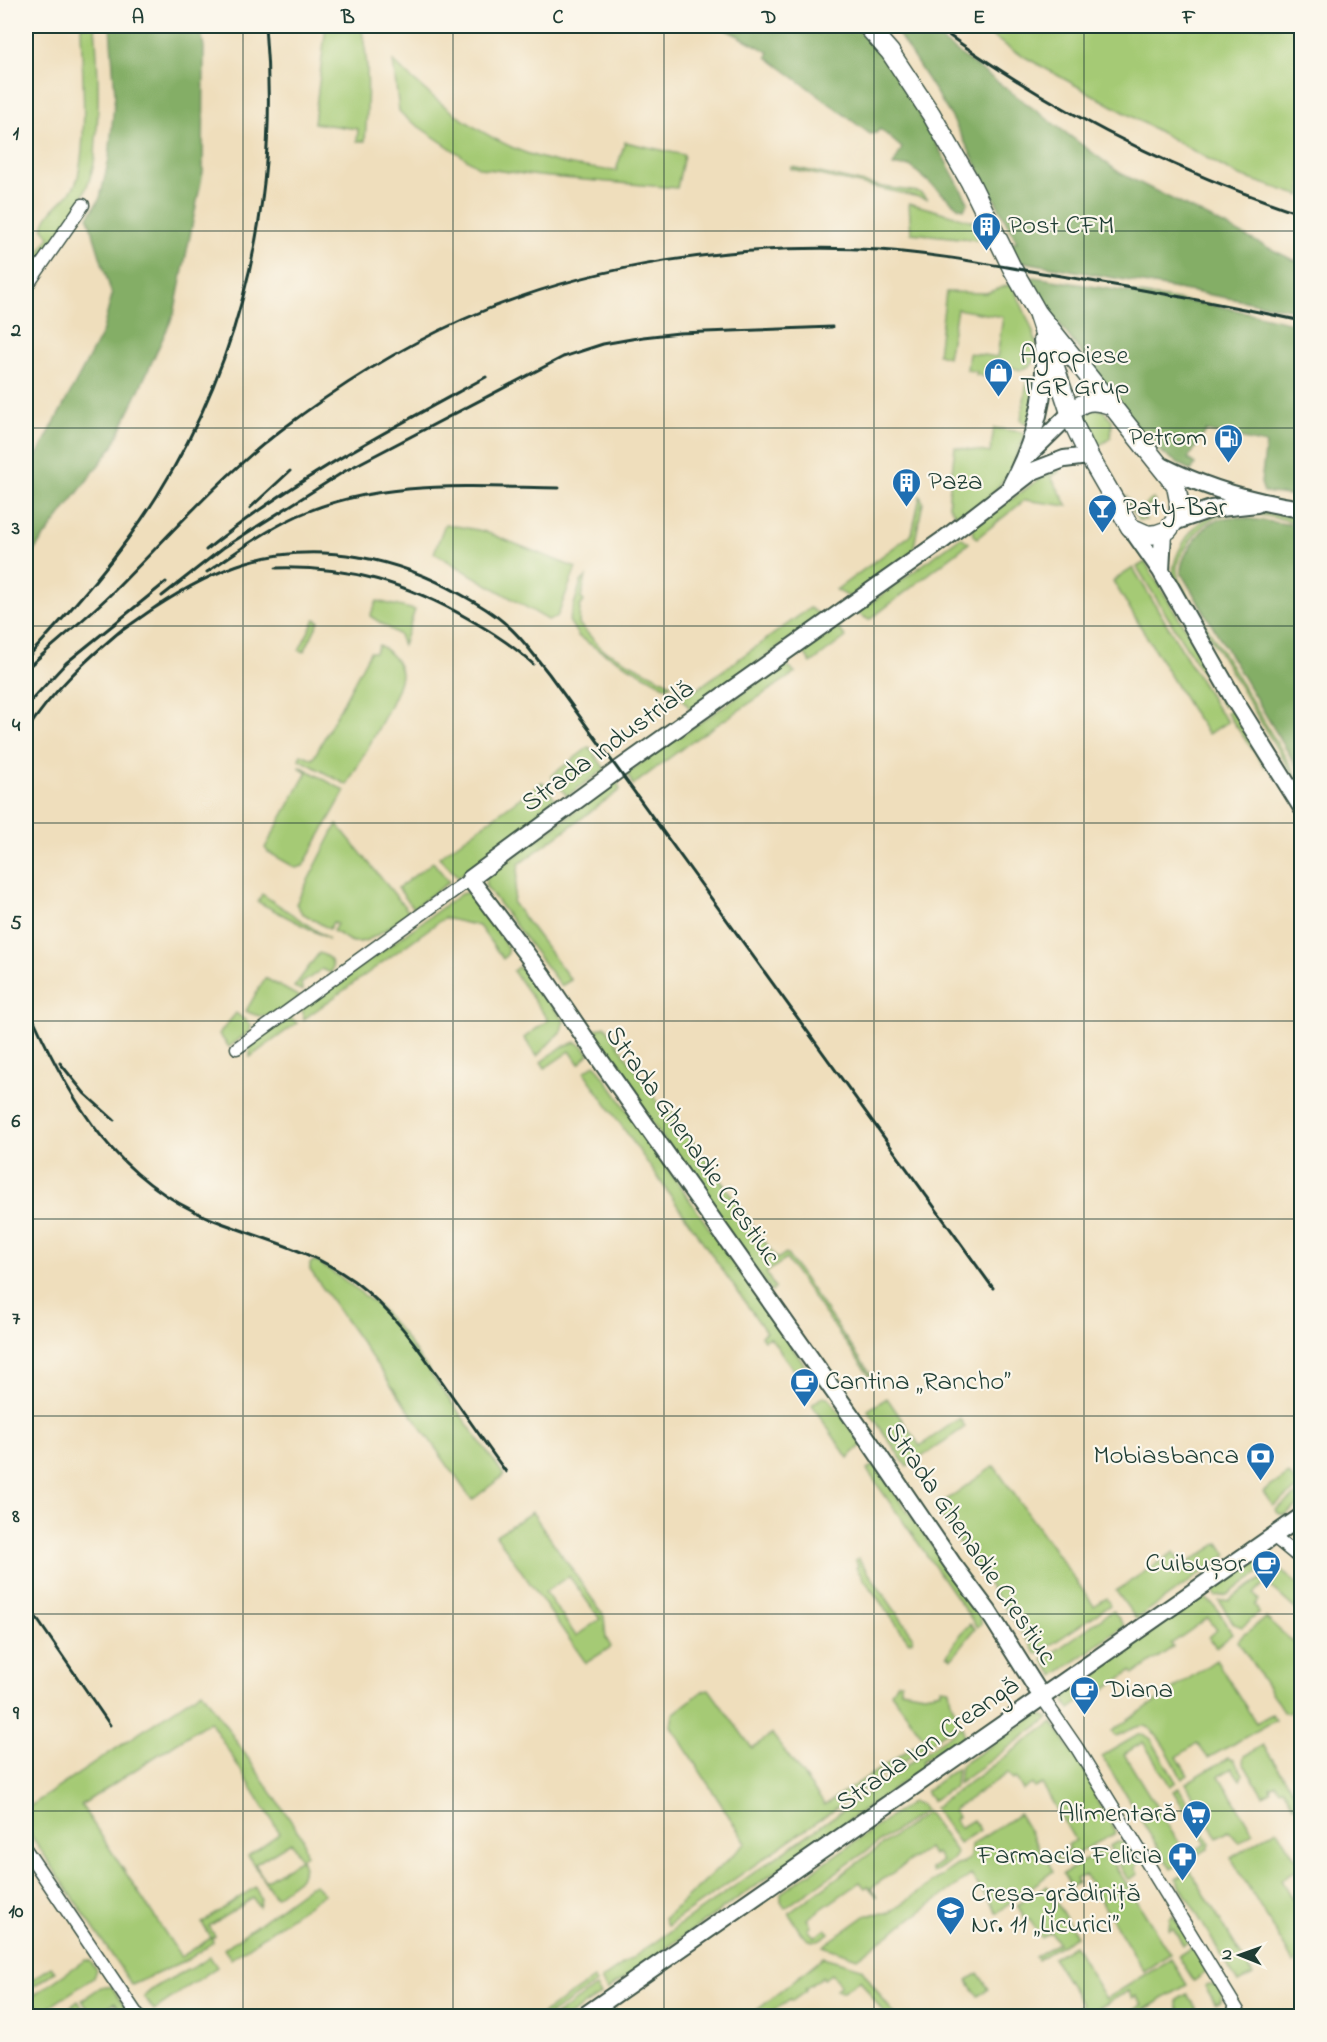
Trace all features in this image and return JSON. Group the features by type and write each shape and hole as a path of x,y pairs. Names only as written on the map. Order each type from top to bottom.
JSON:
{"main road":[{"path":"867,26 890,52 937,124 970,182 1012,268 1037,312 1172,480 1178,494 1179,512 1169,527 1148,535 1130,527 1089,456 1070,414 1037,312"},
{"path":"1070,414 1078,406 1089,401 1110,405"}],"street":[{"path":"26,287 83,205"},
{"name":"Strada Industrială","path":"1009,488 1025,459 1040,404 1043,351 1037,312"},
{"name":"Strada Industrială","path":"1025,459 1070,414"},
{"name":"Strada Industrială","path":"237,1048 618,770 943,540 1033,471 1064,459 1089,456"},
{"path":"1157,463 1177,474 1269,504"},
{"path":"1161,571 1169,527 1211,509 1243,504 1269,504 1302,509"},
{"path":"1130,527 1161,571 1235,701 1302,808"},
{"name":"Strada Ghenadie Crestiuc","path":"470,879 543,976 597,1057 988,1611 1077,1748 1241,2016"},
{"name":"Strada Ion Creangă","path":"584,2016 1302,1516"},
{"path":"1273,1536 1302,1560"},
{"path":"26,1850 138,2016"}],"green space":[{"path":"81,26 95,26 98,97 94,164 74,213 26,280 26,270 50,237 43,229 45,221 71,191 78,177 84,121"},
{"path":"110,26 200,26 204,47 203,172 174,314 113,446 26,561 26,476 102,333 112,295 88,217 100,198 109,159 115,94"},
{"path":"326,26 361,26 367,69 365,141 357,141 358,129 314,123"},
{"path":"719,26 855,26 886,60 928,129 968,202 964,209 958,207 910,166 893,166 902,148 880,129 870,134 767,57 769,52"},
{"path":"893,26 922,26 1120,173 1301,262 1301,311 1019,261 1008,242 1017,242 951,116"},
{"path":"977,26 1301,26 1301,196 1237,175 1014,51"},
{"path":"393,61 442,104 479,130 498,141 538,157 616,171 625,142 684,155 677,188 539,176 480,168 399,111"},
{"path":"792,167 883,187 919,192 928,199 791,169"},
{"path":"909,203 976,222 983,227 990,241 911,233"},
{"path":"1034,277 1228,308 1301,325 1301,497 1264,492 1261,483 1266,444 1206,431 1188,459 1195,464 1191,471 1162,453 1145,438 1040,298 1029,279"},
{"path":"1012,284 1034,334 1038,353 1033,364 1020,370 1011,367 1008,380 976,375 977,372 967,370 969,353 997,357 1003,317 957,309 948,357 938,354 946,292 986,293"},
{"path":"1032,377 1037,378 1029,422 1024,423 1021,419 1027,382"},
{"path":"1091,409 1103,410 1112,420 1111,438 1098,446 1089,439 1082,423"},
{"path":"994,428 1021,432 1025,436 1008,475 992,494 962,517 957,516 949,506 955,447 990,453"},
{"path":"1058,468 1059,472 1051,477 1068,506 1025,500 977,538 974,535 973,527"},
{"path":"920,496 923,502 913,551 849,597 836,590 912,534"},
{"path":"1124,496 1136,511 1153,499 1155,502 1140,511 1146,520 1138,520"},
{"path":"1246,510 1301,518 1301,523 1244,513 1232,513 1213,518 1192,538 1178,562 1177,570 1179,580 1301,783 1301,789 1173,575 1179,550 1196,526 1217,513"},
{"path":"1236,517 1301,526 1301,774 1181,573 1187,552 1202,531 1216,521"},
{"path":"445,524 483,531 576,568 557,617 548,620 434,553"},
{"path":"961,537 969,543 869,620 857,613"},
{"path":"1145,562 1226,695 1226,703 1223,707 1137,567"},
{"path":"1133,568 1218,710 1228,722 1208,734 1113,581"},
{"path":"586,577 581,598 584,601 580,607 579,624 602,649 671,684 666,687 579,637 569,621 581,582"},
{"path":"377,601 415,610 403,645 399,635 370,616"},
{"path":"810,608 822,616 691,710 678,694 681,689 690,694"},
{"path":"315,619 319,621 304,652 299,650"},
{"path":"838,628 846,637 811,663 803,651"},
{"path":"379,645 399,665 401,674 399,683 387,712 347,785 299,759 301,754 313,759 370,652 375,652"},
{"path":"785,664 795,673 688,744 633,785 627,773"},
{"path":"1231,710 1269,765 1265,767 1226,712"},
{"path":"589,747 605,769 567,796 551,776"},
{"path":"300,766 345,791 303,866 296,868 265,848 307,772"},
{"path":"617,780 620,790 519,864 513,903 571,980 561,986 485,885 487,877"},
{"path":"542,782 557,801 554,807 458,877 439,857"},
{"path":"337,824 409,912 381,933 364,941 348,940 333,931 337,924 333,922 329,929 302,913 296,904"},
{"path":"433,862 449,882 413,908 398,888"},
{"path":"469,892 476,896 507,947 508,953 503,959 479,926 444,918 304,1019 302,1009 461,894"},
{"path":"262,894 329,939 258,902"},
{"path":"319,953 331,960 333,966 331,973 322,969 301,984 303,991 294,987"},
{"path":"518,967 528,973 564,1021 561,1031 537,1056 524,1038 548,1020 513,971"},
{"path":"265,978 300,997 269,1016 255,1015 246,1011"},
{"path":"236,1013 251,1025 250,1031 229,1047 219,1034"},
{"path":"290,1018 297,1023 250,1057 250,1045"},
{"path":"605,1026 664,1111 669,1108 777,1259 786,1253 872,1376 870,1377 786,1259 766,1273 775,1288 772,1292 590,1035 593,1031"},
{"path":"575,1042 583,1046 589,1054 579,1064 570,1051 545,1068 541,1062 562,1047"},
{"path":"595,1064 812,1376 801,1380 770,1337 764,1340 761,1336 766,1332 584,1072"},
{"path":"314,1260 378,1306 401,1332 504,1475 472,1500 310,1270 310,1264"},
{"path":"822,1397 828,1397 862,1445 848,1458 812,1405"},
{"path":"887,1398 920,1446 960,1418 965,1427 907,1467 868,1410"},
{"path":"872,1466 876,1467 981,1615 981,1624 977,1627 867,1470"},
{"path":"994,1466 1094,1606 1106,1598 1110,1605 1037,1654 935,1508"},
{"path":"1289,1474 1299,1488 1273,1506 1263,1492"},
{"path":"1301,1492 1301,1504 1284,1515 1277,1513 1275,1510"},
{"path":"532,1512 604,1616 606,1638 611,1647 586,1663 496,1535","holes":["569,1576 600,1619 576,1636 545,1592"]},
{"path":"1219,1543 1227,1555 1136,1619 1116,1591 1174,1552 1183,1566"},
{"path":"1267,1554 1276,1561 1227,1595 1216,1597 1213,1591 1262,1555"},
{"path":"858,1558 913,1636 912,1641 909,1642 856,1568 858,1565 855,1560"},
{"path":"1278,1568 1301,1587 1301,1614 1265,1582 1254,1594 1259,1600 1255,1605 1259,1613 1242,1627 1234,1624 1219,1601 1229,1600"},
{"path":"1201,1597 1211,1602 1232,1634 1216,1647 1209,1637 1217,1630 1208,1618 1171,1644 1173,1647 1134,1674 1131,1671 1094,1697 1097,1702 1088,1708 1082,1700 1070,1709 1065,1702 1066,1693"},
{"path":"1113,1610 1124,1626 1054,1676 1043,1660"},
{"path":"1266,1618 1301,1649 1301,1674 1293,1680 1299,1691 1295,1708 1288,1713 1283,1711 1238,1641"},
{"path":"970,1624 975,1629 952,1658 947,1655 960,1634"},
{"path":"1216,1660 1256,1723 1272,1714 1276,1720 1208,1758 1197,1743 1177,1757 1188,1775 1182,1779 1166,1749 1149,1729 1141,1726 1117,1736 1114,1735 1112,1731"},
{"path":"897,1682 901,1682 901,1690 924,1694 941,1691 941,1688 949,1689 951,1702 960,1722 667,1926 664,1919 746,1843 671,1726 673,1714 704,1690 709,1689 752,1748 772,1734 825,1805 925,1739 891,1693"},
{"path":"202,1691 302,1837 306,1854 301,1859 304,1867 300,1878 275,1897 248,1856 280,1833 210,1721 81,1805 181,1957 211,1938 202,1923 255,1887 261,1899 259,1907 253,1898 209,1926 215,1936 212,1938 213,1942 189,1959 132,1985 26,1828 26,1809","holes":["291,1842 301,1859 265,1881 255,1864"]},
{"path":"1038,1714 1049,1718 958,1784 960,1766"},
{"path":"1053,1722 1094,1786 1095,1797 1116,1833 1062,1861 1055,1857 1070,1849 1068,1845 1075,1840 1042,1784 1034,1788 1032,1784 1023,1790 1016,1778 1013,1780 1008,1773 953,1810 957,1817 954,1819 960,1828 973,1820 980,1830 959,1843 934,1808"},
{"path":"963,1726 964,1738 951,1749 946,1746 922,1761 923,1768 607,1990 601,1980"},
{"path":"1138,1735 1145,1735 1151,1739 1176,1782 1170,1786 1143,1742 1124,1754 1186,1855 1206,1844 1173,1791 1179,1788 1210,1844 1208,1849 1171,1869 1102,1756"},
{"path":"1263,1745 1300,1801 1294,1806 1283,1788 1279,1789 1276,1784 1270,1787 1271,1791 1263,1795 1243,1763 1244,1756"},
{"path":"1228,1758 1234,1760 1243,1774 1240,1780 1232,1768 1219,1776 1253,1832 1239,1843 1229,1831 1217,1838 1186,1783"},
{"path":"957,1768 955,1786 932,1801 926,1791"},
{"path":"912,1802 920,1804 925,1810 785,1908 781,1902 781,1893"},
{"path":"927,1812 957,1853 953,1860 933,1873 931,1869 942,1861 937,1853 933,1855 928,1848 871,1888 877,1897 868,1886 865,1888 860,1882 807,1919 811,1926 808,1928 814,1937 825,1929 829,1933 821,1939 809,1940 800,1933 789,1913"},
{"path":"1019,1814 1053,1871 997,1913 971,1875 857,1958 823,1946 868,1914 889,1913 957,1865 962,1864 970,1857 971,1845"},
{"path":"1275,1830 1279,1832 1301,1867 1300,1879 1295,1871 1281,1880 1301,1914 1301,1959 1294,1963 1231,1858"},
{"path":"1118,1842 1127,1843 1139,1863 1135,1868 1138,1874 1128,1880 1109,1846"},
{"path":"1104,1848 1170,1954 1144,1971 1085,1875 1076,1879 1078,1883 1071,1887 1063,1874"},
{"path":"1190,1870 1253,1975 1238,1983 1176,1879"},
{"path":"315,1885 324,1894 231,1959 224,1949 310,1886"},
{"path":"1047,1886 1076,1936 1037,1960 1035,1957 1058,1943 1051,1932 1041,1938 1030,1919 1026,1920 1017,1905"},
{"path":"1173,1915 1189,1941 1183,1945 1173,1928 1169,1930 1170,1918"},
{"path":"1074,1945 1106,1999 1171,1959 1187,1985 1135,2015 1131,2012 1142,2005 1136,1996 1132,1998 1128,1991 1085,2016 1063,2016 1082,2004 1053,1958"},
{"path":"1192,1947 1206,1969 1205,1973 1194,1981 1178,1956"},
{"path":"210,1957 217,1967 154,2010 144,1997 156,1987"},
{"path":"823,1957 861,1968 895,2016 886,2016 860,1980 843,1991 837,1990 841,1985 831,1974 824,1979 822,1977 792,2001 790,1999 773,2011 774,2014 759,2016 756,2011"},
{"path":"85,1960 90,1961 96,1969 93,1978 42,2012 37,2005 26,2013 26,2001"},
{"path":"51,1967 55,1972 26,1991 26,1984"},
{"path":"978,1973 989,1989 978,1996 967,1980"},
{"path":"593,1979 596,1983 547,2016 539,2016"},
{"path":"1216,1985 1222,1994 1221,2001 1215,2003 1205,1986"},
{"path":"105,1986 112,1987 127,2010 127,2016 124,2016 115,2002 98,2013 100,2016 94,2016 82,2000"},
{"path":"596,1987 601,1994 568,2016 554,2016"},
{"path":"1187,1994 1201,2016 1168,2016 1179,2010 1177,2000"},
{"path":"78,2001 88,2016 62,2016 61,2014"}],"railway":[{"path":"26,659 95,580 143,518 188,442 213,386 234,329 250,270 261,210 267,149 268,87 265,26"},
{"path":"936,26 1022,84 1112,134 1205,178 1302,214"},
{"path":"26,669 111,594 235,469 301,415 368,370 438,331 511,300 561,284 667,261 721,254 828,248 880,250 944,257 1081,279 1302,321"},
{"path":"162,596 223,548 345,471 563,357 603,344 643,337 679,333 832,327"},
{"path":"206,550 307,478 486,377"},
{"path":"250,508 290,471"},
{"path":"207,572 251,542 297,516 328,504 360,496 426,488 559,488"},
{"path":"153,609 198,582 247,562 302,553 330,553 358,557 412,571 462,595 503,621 525,643 549,674 993,1288"},
{"path":"276,568 328,570 376,579 400,587 446,606 478,624 510,645 533,664"},
{"path":"26,706 66,663 166,582"},
{"path":"117,634 160,604"},
{"path":"26,732 71,676 124,628"},
{"path":"26,1004 35,1023"},
{"path":"32,1016 63,1079 81,1108 123,1160 176,1202 209,1218 301,1252 354,1281 392,1316 413,1342 506,1472"},
{"path":"60,1063 85,1094 114,1120"},
{"path":"26,1603 110,1725"}],"place":[{"name":"Post CFM","path":"987,252"},
{"name":"Agropiese TGR Grup","path":"999,398"},
{"name":"Petrom","path":"1228,464"},
{"name":"Paza","path":"907,508"},
{"name":"Paty-Bar","path":"1102,534"},
{"name":"Cantina „Rancho”","path":"804,1408"},
{"name":"Mobiasbanca","path":"1260,1482"},
{"name":"Cuibușor","path":"1267,1590"},
{"name":"Diana","path":"1085,1716"},
{"name":"Alimentară","path":"1197,1840"},
{"name":"Farmacia Felicia","path":"1183,1882"},
{"name":"Creșa-grădiniță Nr. 11 „Licurici”","path":"950,1936"}]}
